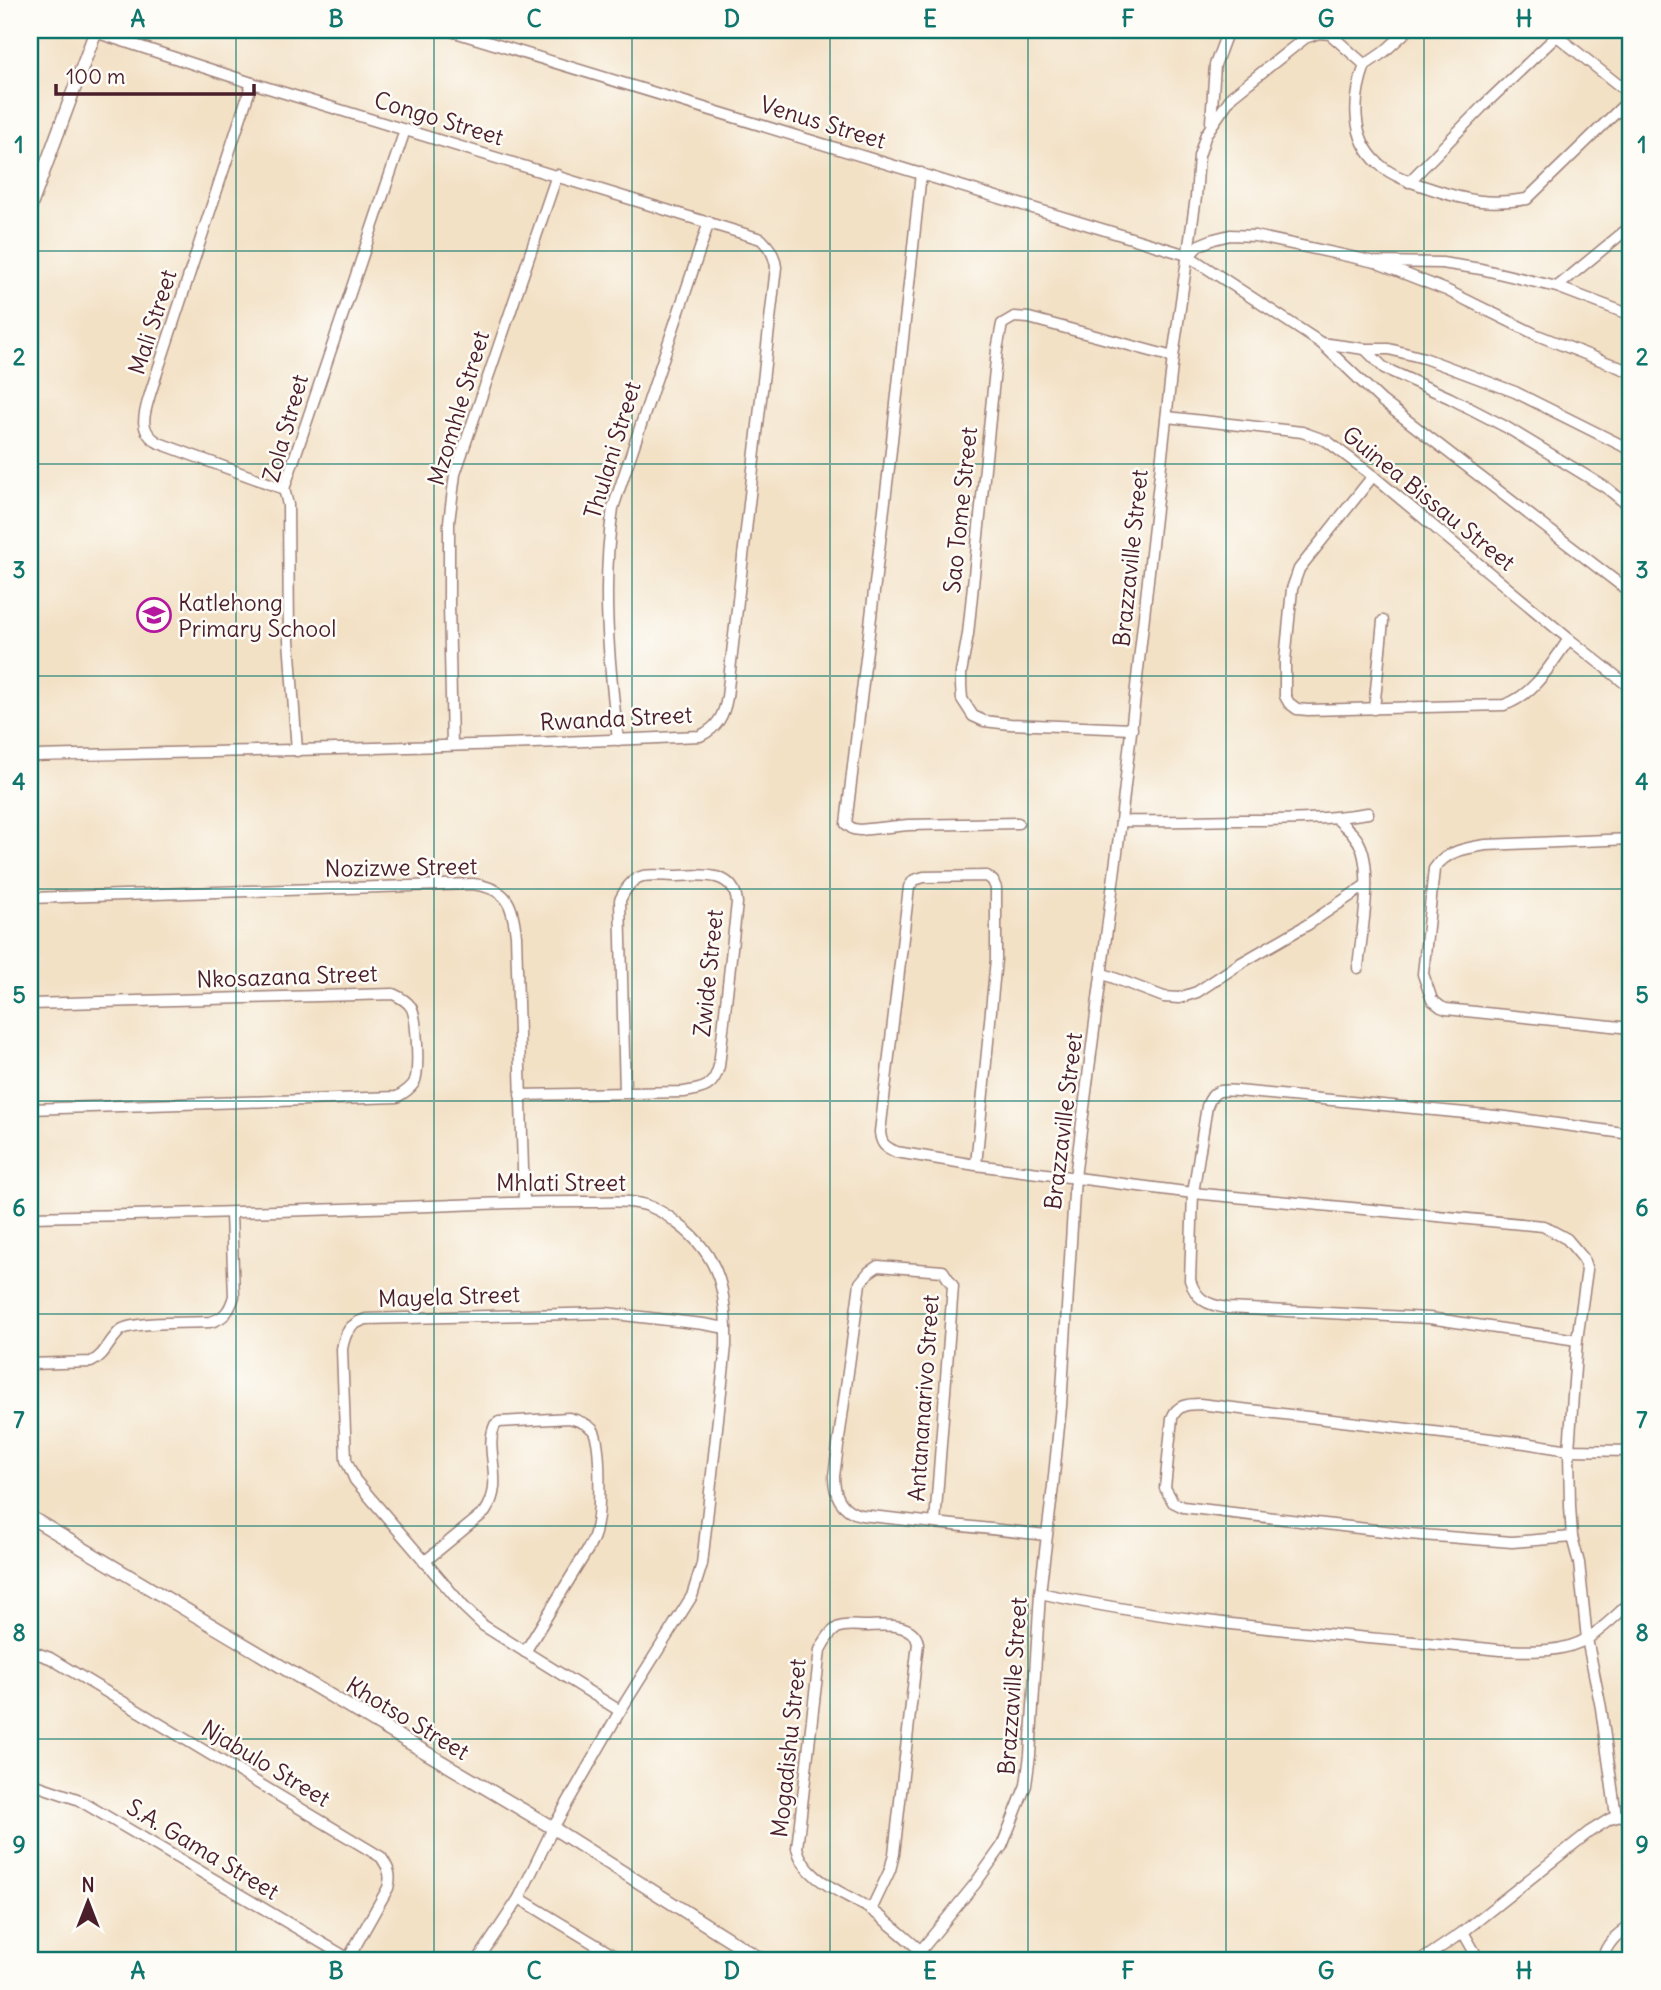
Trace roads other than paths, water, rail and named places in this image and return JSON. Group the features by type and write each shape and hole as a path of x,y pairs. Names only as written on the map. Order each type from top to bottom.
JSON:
{"street":[{"name":"Venus Street","path":"448,30 1188,256 1321,343 1382,401 1631,593"},
{"path":"1211,124 1215,65 1228,30"},
{"path":"1408,30 1365,65 1356,96 1356,115 1361,138 1380,165 1409,182 1469,201 1493,203 1527,199 1631,97 1560,33 1482,107 1409,182"},
{"path":"30,208 95,31"},
{"name":"Congo Street","path":"95,31 252,83 709,222 761,239 769,246"},
{"path":"1211,124 1244,85 1305,38 1330,34 1365,65"},
{"name":"Mali Street","path":"252,83 151,391 144,426 152,439 159,443 284,489"},
{"name":"Brazzaville Street","path":"917,1955 998,1853 1012,1826 1026,1785 1040,1593 1061,1406 1075,1177 1122,821 1173,357 1195,205 1199,156 1211,124"},
{"name":"Zola Street","path":"297,751 289,640 288,505 284,489 405,130"},
{"path":"921,173 846,824 860,830 908,825 1018,823"},
{"name":"Mzomhle Street","path":"452,745 449,522 455,474 557,175"},
{"name":"Thulani Street","path":"618,740 607,631 612,508 709,222"},
{"path":"1556,287 1631,226"},
{"path":"1188,256 1199,245 1230,235 1255,236 1375,262 1446,290 1537,335 1631,372"},
{"name":"Rwanda Street","path":"30,756 297,751 618,740 700,736 710,732 725,711 776,267 774,254 769,246"},
{"path":"1375,262 1442,263 1481,269 1556,287 1631,315"},
{"name":"Sao Tome Street","path":"1132,729 984,721 973,716 962,699 961,673 968,634 1002,324 1014,317 1029,318 1173,357"},
{"path":"1321,343 1365,349 1389,349 1424,358 1515,391 1631,450"},
{"path":"1365,349 1384,368 1506,427 1608,489 1631,508"},
{"name":"Guinea Bissau Street","path":"1167,417 1301,432 1327,441 1631,688"},
{"path":"1373,476 1299,569 1292,589 1284,686 1289,703 1297,709 1504,705 1525,694 1569,639"},
{"path":"1374,709 1383,621"},
{"path":"1122,821 1336,818 1368,813"},
{"path":"1336,818 1362,847 1366,885 1358,968"},
{"path":"1631,839 1486,845 1448,854 1434,869 1423,974 1432,1000 1446,1009 1631,1028"},
{"name":"Zwide Street","path":"520,1095 625,1093 696,1090 708,1086 717,1077 737,903 736,892 719,877 643,876 627,887 620,900 625,1093"},
{"path":"976,1165 996,958 996,888 987,876 924,877 914,880 909,887 881,1141 885,1147 896,1152 976,1165 1193,1193 1543,1226 1567,1238 1583,1258 1587,1270 1577,1340 1569,1450 1572,1537 1579,1563 1587,1639 1603,1719 1616,1816"},
{"name":"Nozizwe Street","path":"30,898 473,884 496,891 512,908 516,935 524,1202"},
{"path":"1101,973 1164,997 1179,999 1197,992 1307,925 1366,885"},
{"name":"Nkosazana Street","path":"30,1004 393,994 406,1002 414,1012 417,1076 408,1090 397,1097 30,1109"},
{"path":"1577,1340 1429,1318 1227,1308 1204,1302 1193,1289 1190,1280 1193,1193 1208,1106 1211,1096 1224,1090 1506,1116 1631,1133"},
{"name":"Mhlati Street","path":"30,1217 231,1214 524,1202 632,1202 665,1214 692,1234 706,1251 721,1280 727,1314 726,1346 702,1564 697,1583 692,1596 620,1711 553,1828 519,1898 478,1960"},
{"path":"30,1364 91,1362 102,1354 113,1338 126,1327 210,1322 225,1315 234,1296 231,1214"},
{"name":"Antananarivo Street","path":"935,1523 953,1286 943,1271 878,1266 860,1283 834,1476 835,1491 843,1506 854,1514 935,1523 1046,1535"},
{"name":"Mayela Street","path":"620,1711 484,1626 424,1562 355,1480 346,1460 343,1339 351,1326 366,1319 606,1312 726,1328"},
{"path":"1572,1537 1512,1542 1409,1534 1189,1508 1173,1502 1165,1489 1174,1411 1185,1405 1211,1405 1569,1450 1631,1451"},
{"path":"424,1562 485,1512 490,1504 495,1487 492,1436 495,1425 499,1422 569,1418 588,1426 594,1432 597,1442 597,1526 588,1549 525,1652"},
{"name":"Khotso Street","path":"30,1517 553,1828 762,1960"},
{"path":"1040,1593 1193,1620 1500,1650 1546,1650 1587,1639 1631,1602"},
{"name":"Mogadishu Street","path":"871,1910 890,1870 895,1846 918,1643 915,1635 898,1626 840,1627 824,1641 820,1650 797,1838 799,1858 808,1870 871,1910 917,1955"},
{"name":"Njabulo Street","path":"30,1651 50,1658 380,1857 390,1874 388,1888 350,1959"},
{"name":"S.A. Gama Street","path":"30,1783 77,1799 350,1959"},
{"path":"1422,1960 1463,1932 1589,1832 1616,1816 1631,1813"},
{"path":"519,1898 621,1960"},
{"path":"1602,1960 1609,1943 1631,1926"},
{"path":"1463,1932 1479,1960"}],"place":[{"name":"Katlehong Primary School","path":"154,615"}]}
